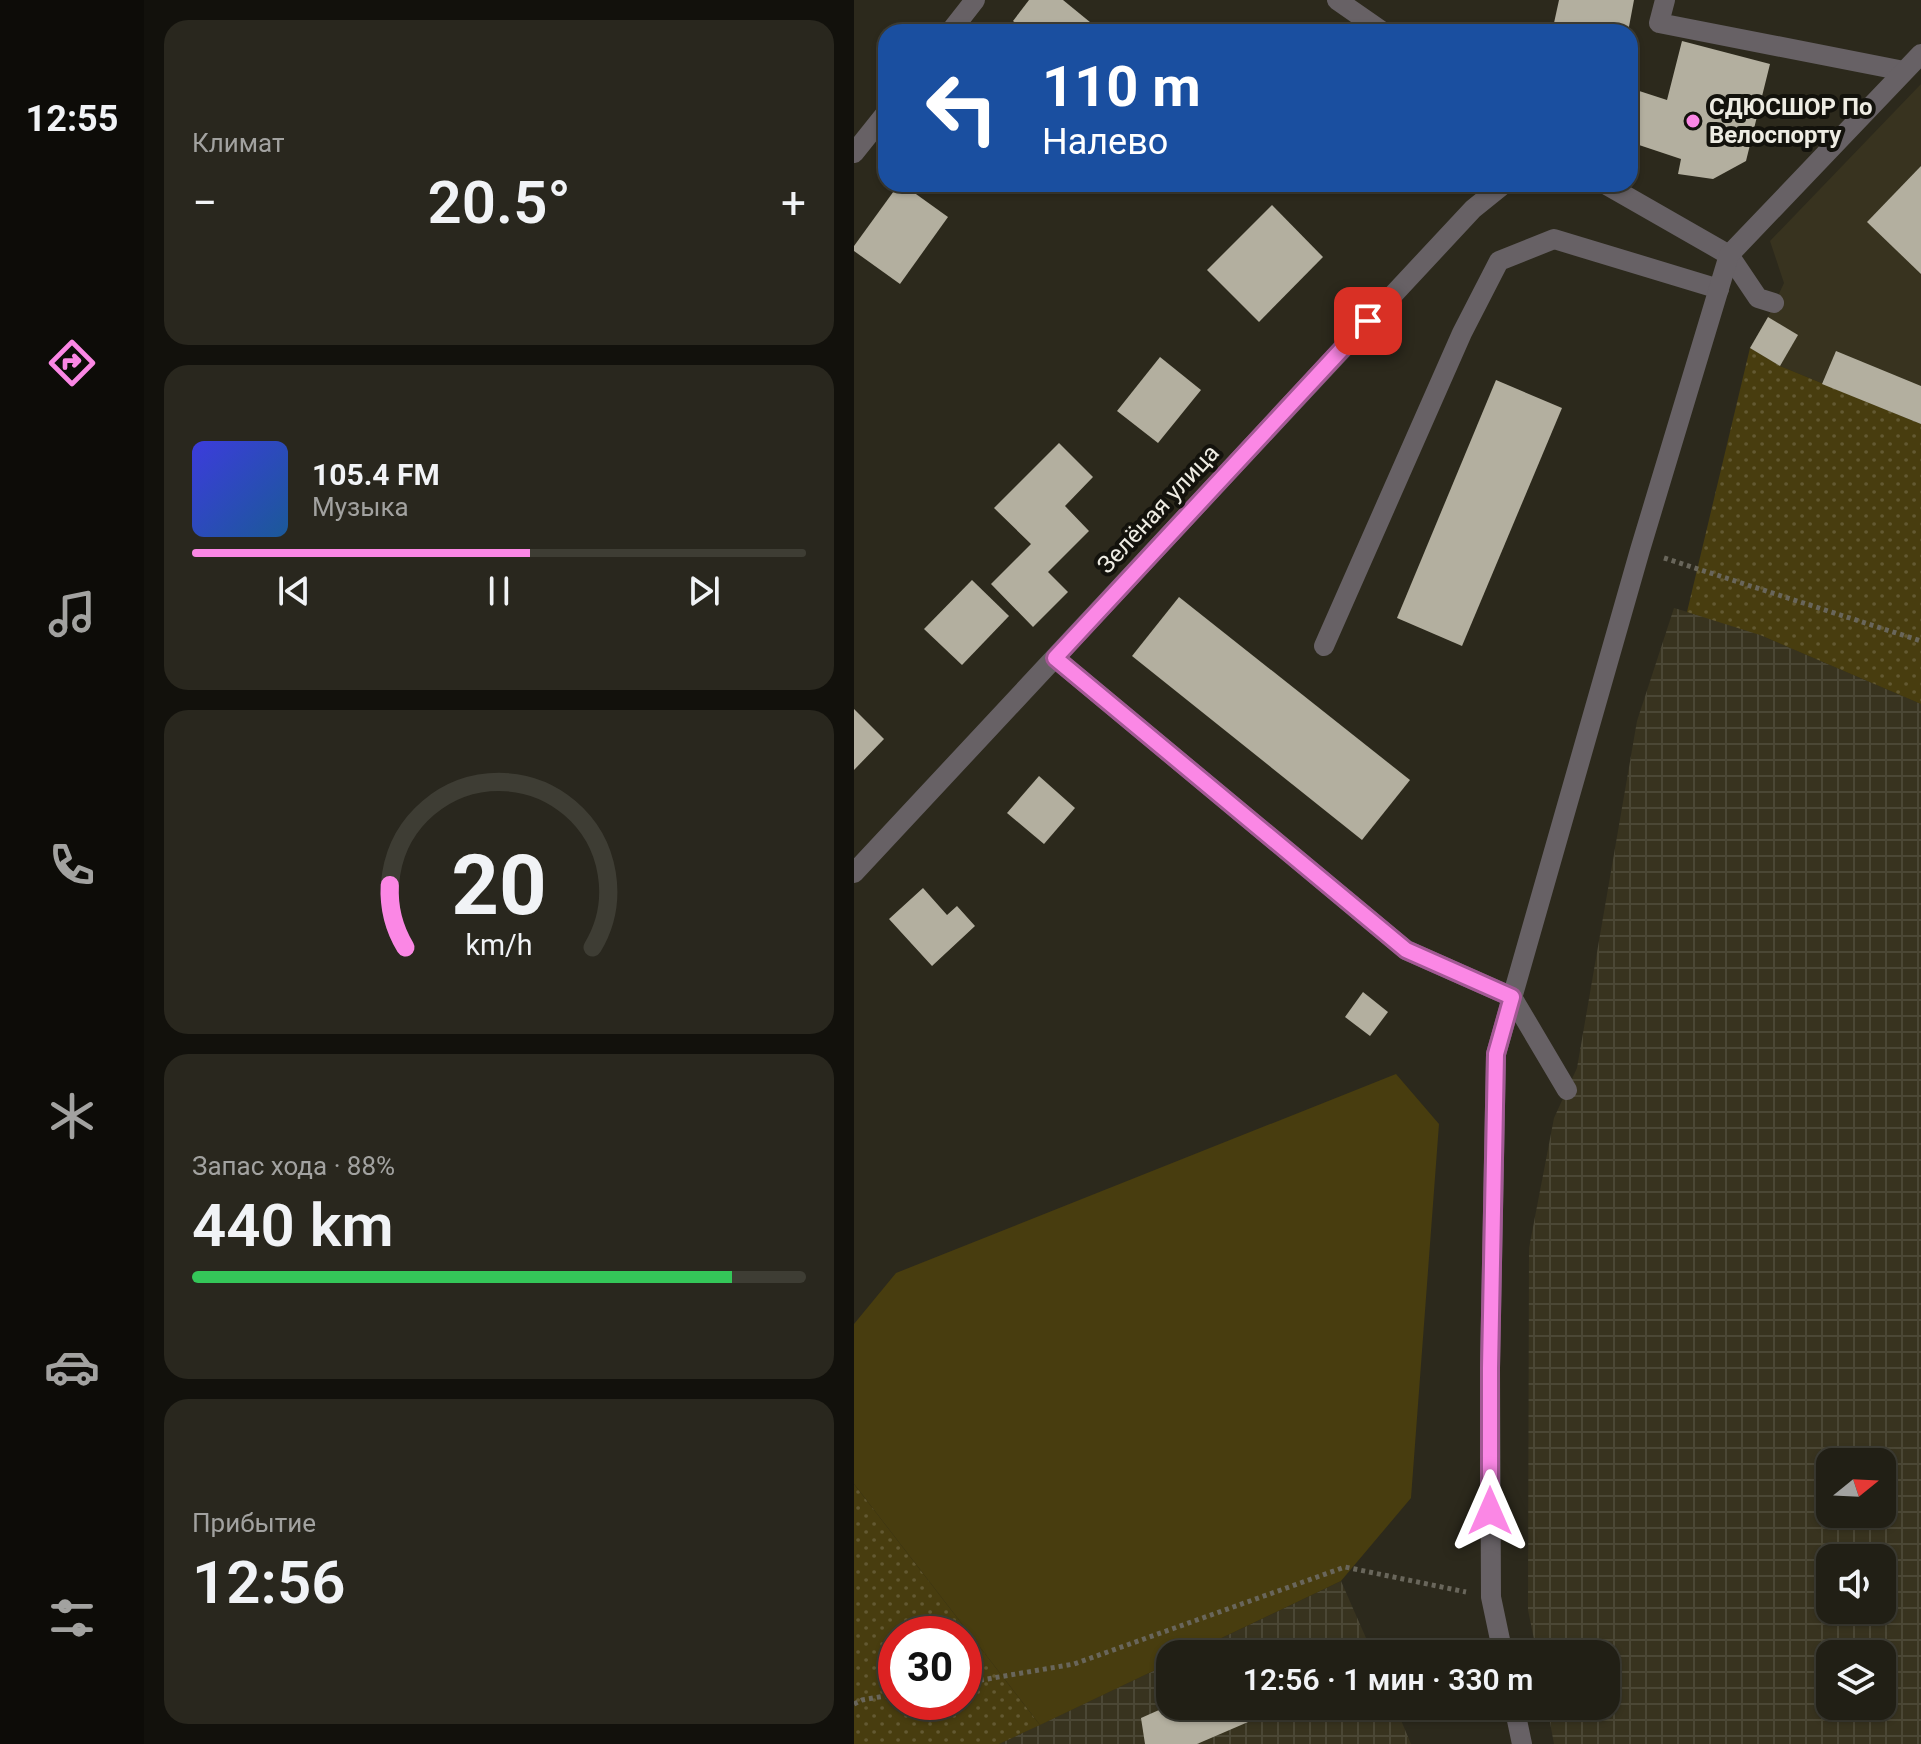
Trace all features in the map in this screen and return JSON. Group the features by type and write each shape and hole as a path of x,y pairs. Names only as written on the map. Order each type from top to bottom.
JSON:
{"street":[{"path":"956,24 975,0"},
{"path":"1337,0 1372,24"},
{"path":"1665,0 1659,23 1904,71"},
{"path":"1500,1640 1491,1597 1490,1368 1496,1054 1640,550 1729,255 1921,54"},
{"path":"854,153 878,123"},
{"name":"Зелёная улица","path":"854,873 1473,209 1494,192"},
{"path":"1619,192 1729,255 1758,298 1774,303"},
{"path":"1324,646 1462,333 1499,261 1554,239 1719,289"},
{"path":"1055,658 1406,950 1512,997 1567,1090"},
{"path":"1517,1720 1522,1744"}],"path":[{"path":"1640,550 1921,641"},
{"path":"982,1680 1074,1664 1345,1567 1491,1597"},
{"path":"854,1704 878,1697"}],"shaded area":[{"path":"1921,84 1921,424 1780,366 1750,348 1784,283 1770,241"},
{"path":"1750,348 1780,366 1921,424 1921,704 1760,635 1687,612"},
{"path":"1674,608 1746,629 1921,704 1921,1744 1554,1744 1550,1720 1620,1720 1620,1640 1534,1640 1528,1610 1529,1248 1554,1118 1577,1068 1637,721"},
{"path":"1396,1074 1439,1124 1411,1498 1341,1581 1217,1640 1156,1640 1156,1670 1040,1725 982,1650 982,1616 956,1616 854,1484 854,1324 896,1273"},
{"path":"854,1484 956,1616 878,1616 878,1720 982,1720 982,1650 1040,1725 999,1744 854,1744"},
{"path":"1341,1581 1367,1640 1217,1640"},
{"path":"1156,1670 1156,1720 1401,1720 1411,1744 999,1744"}],"building":[{"path":"1029,0 1063,0 1092,24 1017,24 1013,21"},
{"path":"1559,0 1634,0 1630,24 1554,24"},
{"name":"СДЮСШОР По Велоспорту","path":"1682,41 1770,64 1746,161 1713,179 1678,174 1681,159 1638,145 1638,91 1667,100"},
{"path":"1921,166 1921,274 1867,222"},
{"path":"893,192 913,192 948,217 900,284 854,251 854,246"},
{"path":"1272,205 1323,257 1259,322 1207,270"},
{"path":"1768,317 1798,335 1780,366 1750,348"},
{"path":"1836,351 1921,386 1921,424 1822,384"},
{"path":"1160,357 1201,390 1158,443 1117,411"},
{"path":"1496,380 1562,408 1462,646 1397,618"},
{"path":"1059,443 1093,477 1065,506 1089,531 1048,572 1068,592 1033,627 991,584 1031,544 994,508"},
{"path":"972,580 1009,616 962,665 924,629"},
{"path":"1179,597 1410,780 1362,840 1132,656"},
{"path":"854,709 884,739 854,770"},
{"path":"1039,776 1075,808 1044,844 1007,813"},
{"path":"923,888 947,915 957,906 975,926 932,966 889,919"},
{"path":"1363,992 1388,1012 1370,1036 1345,1017"},
{"path":"1156,1711 1156,1720 1253,1720 1197,1744 1145,1744 1141,1718"}],"place":[{"name":"СДЮСШОР По Велоспорту","path":"1693,121"}],"route":[{"path":"1368,321 1055,658 1406,950 1512,997 1496,1054 1490,1511"}]}
